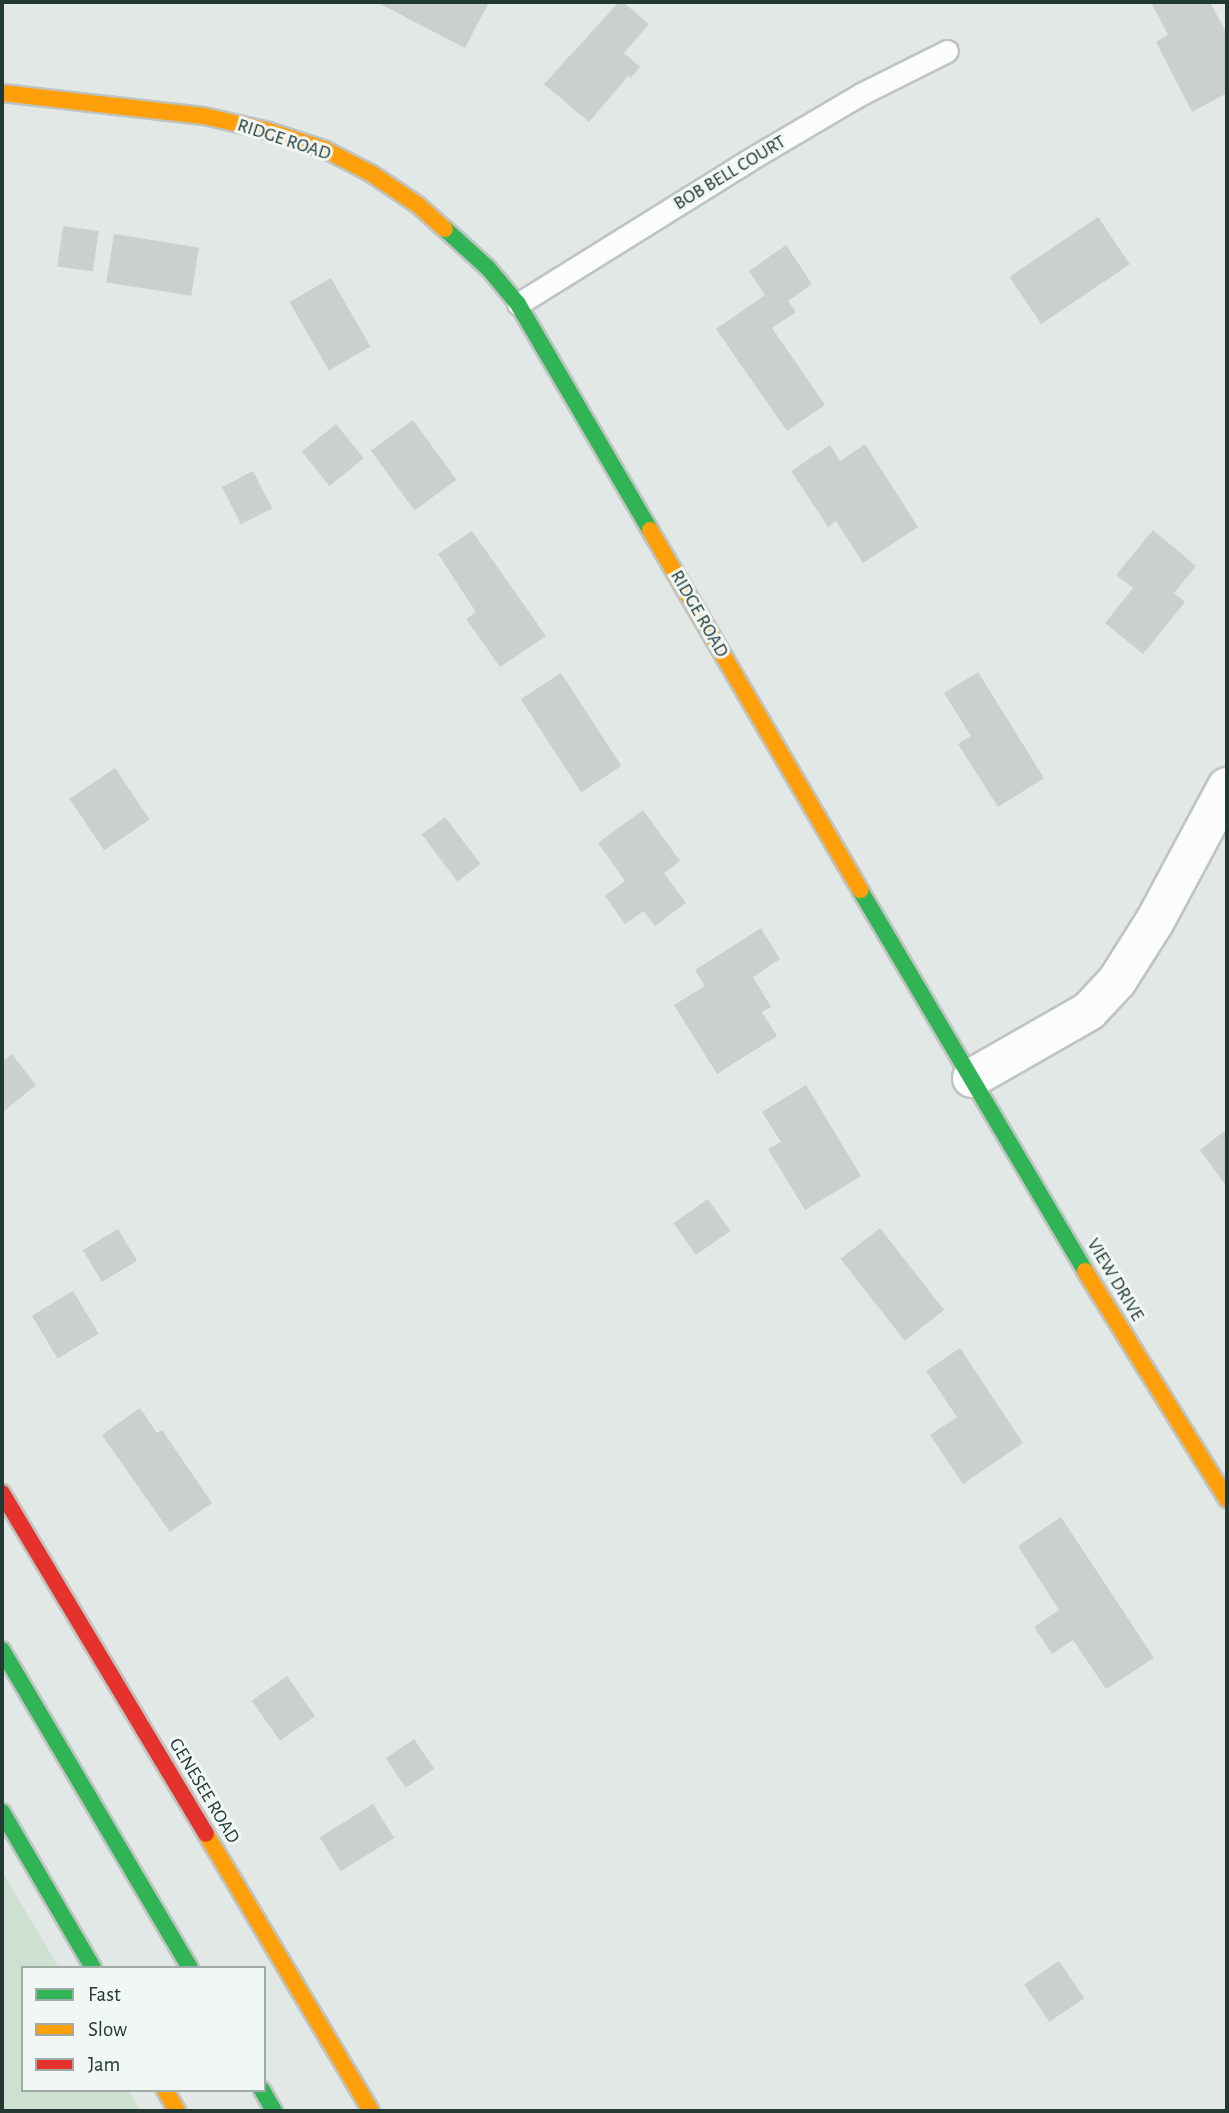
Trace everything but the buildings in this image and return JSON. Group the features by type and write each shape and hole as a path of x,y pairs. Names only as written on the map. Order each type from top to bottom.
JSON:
{"street":[{"name":"RIDGE ROAD","path":"2,93 204,116 269,131 324,149 372,174 418,205 488,268 518,303 972,1078"},
{"path":"972,1078 1089,1011 1117,981 1155,921 1227,786"},
{"name":"VIEW DRIVE","path":"972,1078 1108,1310 1227,1499"},
{"name":"GENESEE ROAD","path":"2,1493 371,2111"},
{"path":"2,1650 189,1966"},
{"path":"2,1812 92,1966"},
{"path":"165,2092 177,2111"},
{"path":"263,2092 275,2111"}],"lane":[{"name":"BOB BELL COURT","path":"518,303 861,94 947,51"}],"green space":[{"path":"2,1871 58,1966 21,1966 21,2092 130,2092 140,2111 2,2111"}],"traffic: fast":[{"path":"445,229 488,268 518,304 650,530"},
{"path":"860,890 1085,1271"},
{"path":"2,1650 189,1966"},
{"path":"2,1812 92,1966"},
{"path":"263,2092 274,2111"}],"traffic: slow":[{"path":"2,93 204,116 269,131 324,149 372,174 418,205 445,229"},
{"path":"650,530 860,890"},
{"path":"1085,1271 1227,1499"},
{"path":"206,1834 371,2111"},
{"path":"166,2092 177,2111"}],"traffic: jam":[{"path":"2,1493 206,1834"}]}
